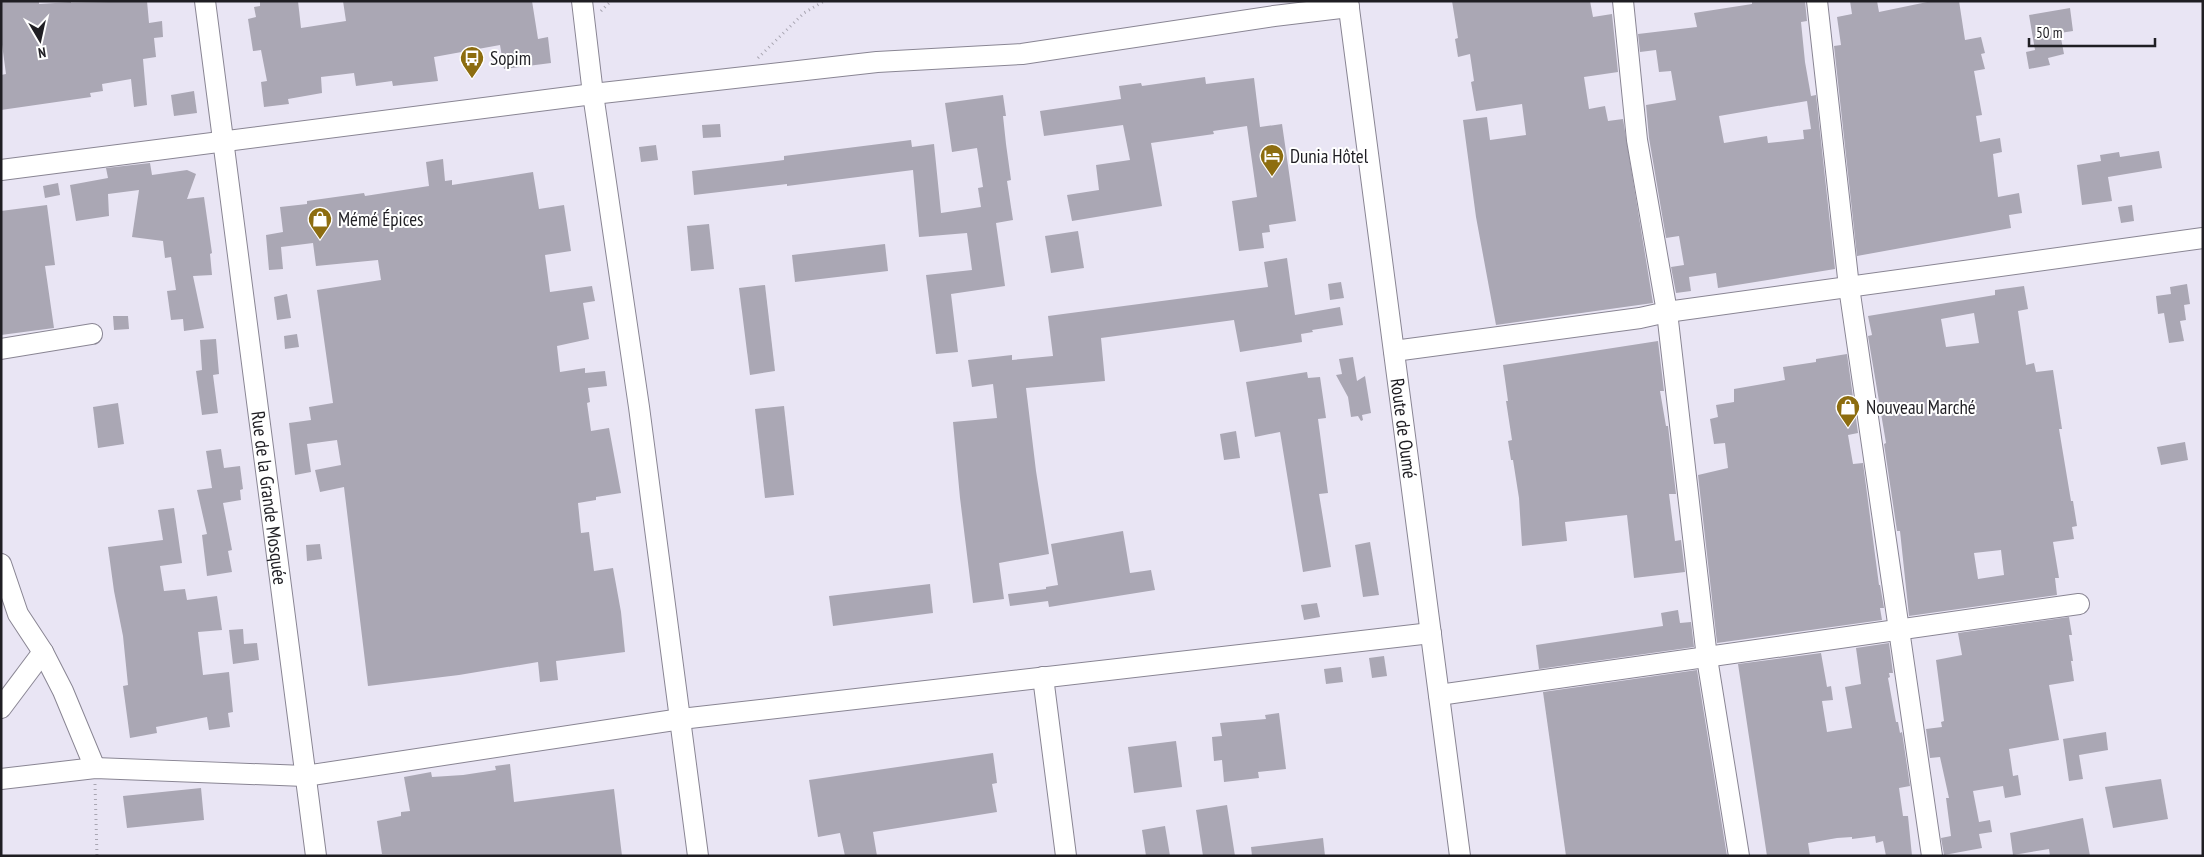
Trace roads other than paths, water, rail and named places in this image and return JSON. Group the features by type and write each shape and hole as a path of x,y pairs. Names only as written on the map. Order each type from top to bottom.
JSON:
{"street":[{"name":"Rue de la Grande Mosquée","path":"205,1 316,856"},
{"path":"582,1 593,94 639,407 698,856"},
{"path":"1623,1 1637,140 1667,312 1707,658 1739,856"},
{"path":"1817,1 1849,287 1932,856"},
{"path":"1,170 593,94 877,62 1022,54 1348,4"},
{"name":"Route de Oumé","path":"1348,4 1460,856"},
{"path":"1394,351 2203,238"},
{"path":"1,349 92,334"},
{"path":"1,564 18,614 42,652 63,692 95,768"},
{"path":"1439,695 2079,604"},
{"path":"1,779 95,768 305,776 681,719 1431,633"},
{"path":"1,708 42,652"},
{"path":"1043,677 1066,856"}],"place":[{"name":"Sopim","path":"472,79"},
{"name":"Dunia Hôtel","path":"1272,177"},
{"name":"Mémé Épices","path":"320,240"},
{"name":"Nouveau Marché","path":"1848,428"}]}
